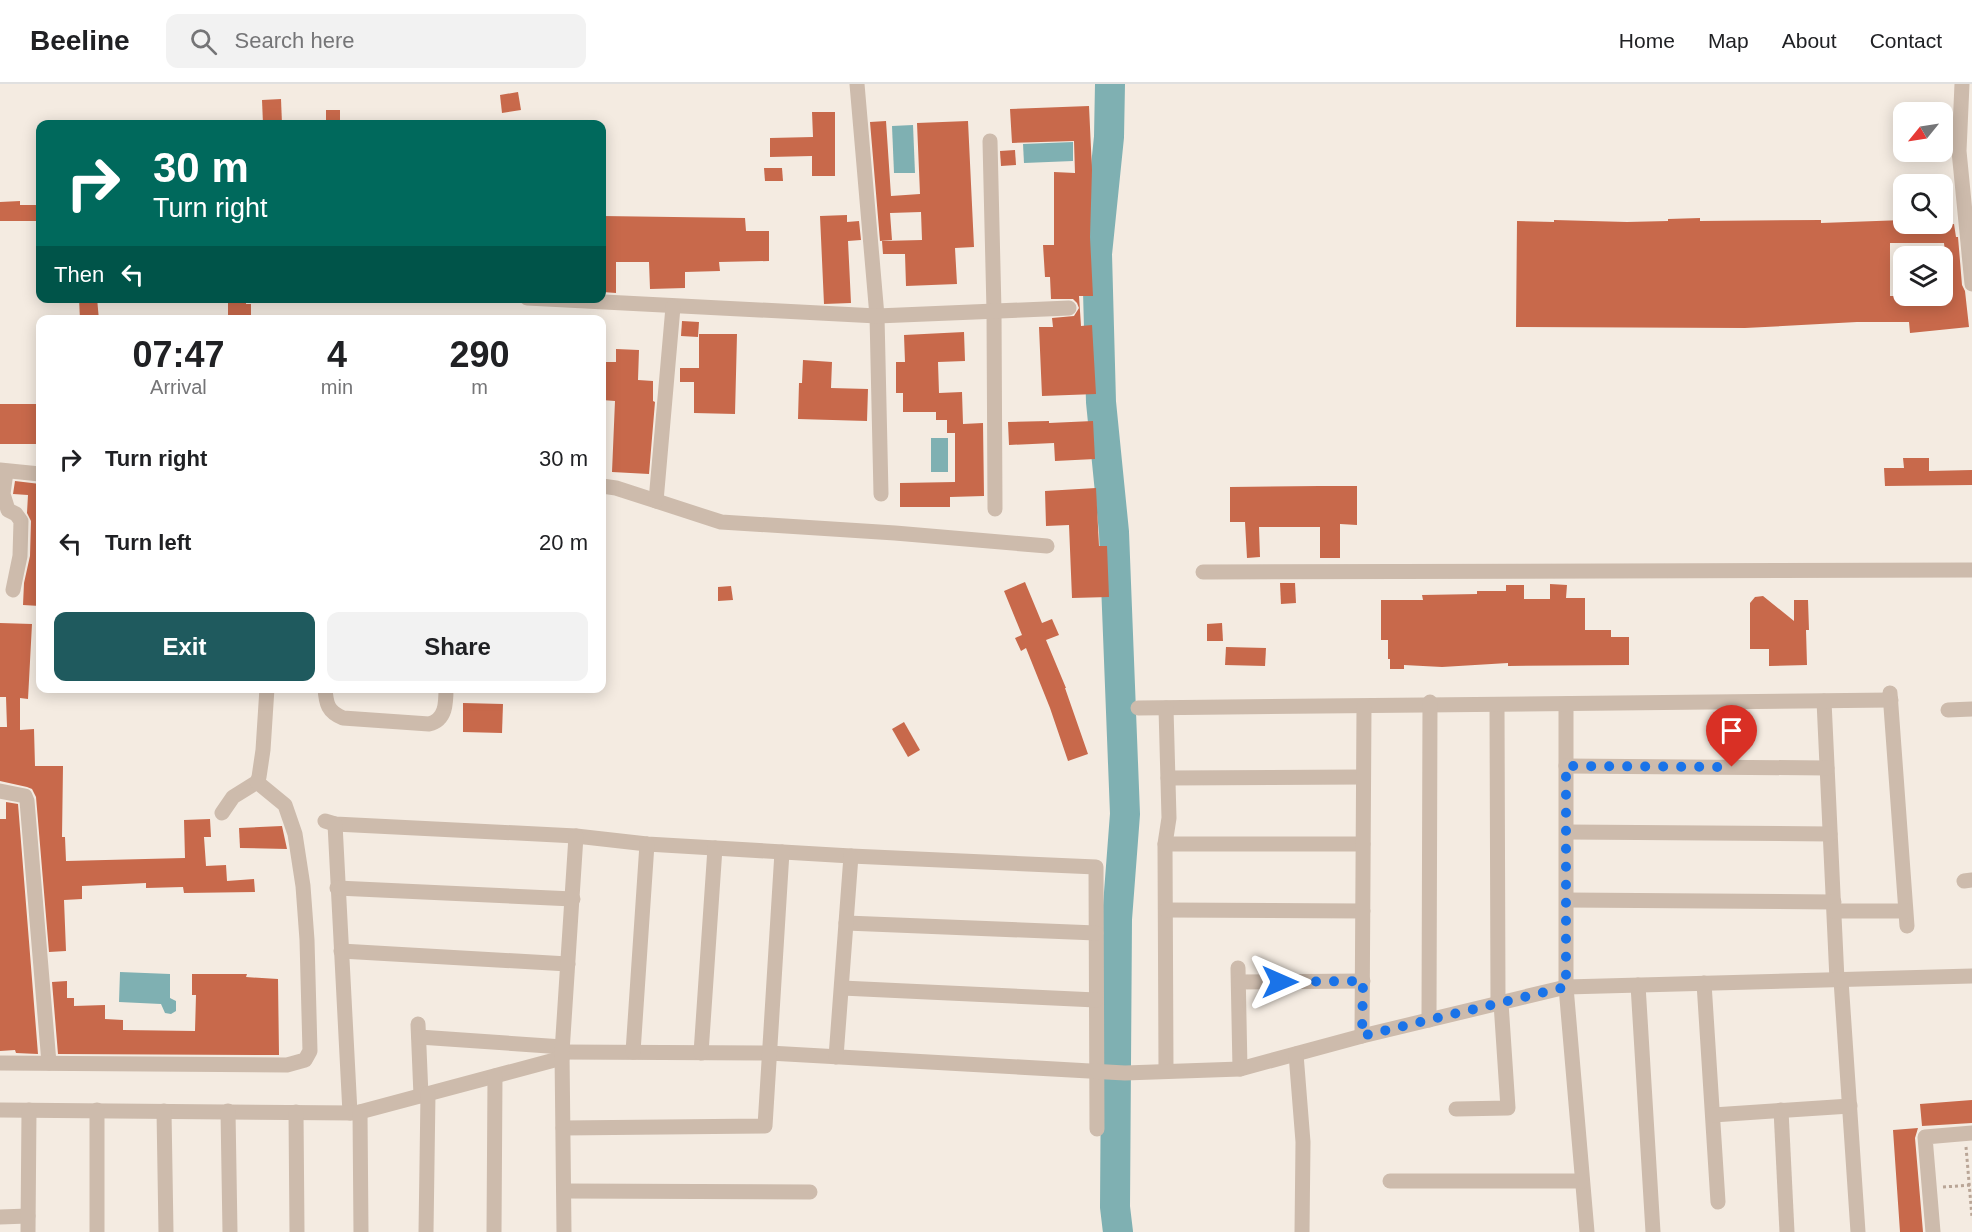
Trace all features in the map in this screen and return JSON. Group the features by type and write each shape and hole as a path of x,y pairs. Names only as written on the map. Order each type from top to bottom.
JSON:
{"street":[{"path":"857,84 877,316 881,494"},
{"path":"1962,84 1972,284"},
{"path":"990,141 995,509"},
{"path":"606,303 877,316 1069,308"},
{"path":"656,501 673,307"},
{"path":"13,590 20,556 21,521 16,514 8,510 3,494 3,471 36,474"},
{"path":"606,487 721,522 895,532 1047,546"},
{"path":"1203,572 1972,570"},
{"path":"257,782 263,750 267,693"},
{"path":"325,693 329,708 334,714 343,718 429,724 438,721 442,716 446,693"},
{"path":"1138,708 1824,701 1891,696 1906,918 1834,906 1567,900"},
{"path":"1824,701 1834,906 1858,1232"},
{"path":"1429,1020 1430,704"},
{"path":"1566,704 1566,987 1587,1232"},
{"path":"1456,1109 1508,1108 1499,1003 1497,705"},
{"path":"1362,1036 1364,707"},
{"path":"1166,708 1169,818 1165,844 1166,1070"},
{"path":"1948,710 1972,709 1972,725"},
{"path":"1566,766 1827,768"},
{"path":"1168,778 1363,777"},
{"path":"222,813 233,797 257,782"},
{"path":"0,1063 287,1065 305,1060 310,1051 307,940 303,886 295,834 285,805 257,782"},
{"path":"0,791 25,796 27,801 49,1063"},
{"path":"361,1232 355,1112 330,822 576,836 647,844 782,852 1096,867 1096,1000 1100,1072 1096,1129"},
{"path":"1567,832 1830,834"},
{"path":"564,1232 563,1052 576,836"},
{"path":"633,1052 647,844"},
{"path":"1165,844 1363,844"},
{"path":"701,1053 715,848"},
{"path":"563,1128 765,1126 782,852"},
{"path":"837,1057 851,856"},
{"path":"337,888 573,899"},
{"path":"1166,910 1363,911"},
{"path":"846,923 1096,933"},
{"path":"341,951 568,964"},
{"path":"1240,1069 1238,975 1363,981"},
{"path":"426,1232 424,1095 419,1031 563,1052 769,1053 1125,1073 1240,1069 1362,1036 1566,987 1972,976"},
{"path":"1704,984 1718,1202"},
{"path":"1638,985 1653,1232"},
{"path":"842,988 1096,1000"},
{"path":"0,1110 355,1112 495,1076 563,1052"},
{"path":"1296,1054 1303,1142 1302,1232"},
{"path":"494,1232 495,1076"},
{"path":"1713,1114 1850,1106"},
{"path":"28,1232 29,1110"},
{"path":"97,1110 97,1232"},
{"path":"164,1110 166,1232"},
{"path":"1781,1110 1787,1232"},
{"path":"228,1111 230,1232"},
{"path":"296,1112 297,1232"},
{"path":"1933,1232 1925,1137 1969,1133"},
{"path":"1390,1181 1582,1181"},
{"path":"564,1191 810,1192"},
{"path":"0,1216 28,1215"}],"path":[{"path":"1969,1133 1972,1217"},
{"path":"1929,1188 1971,1185"}],"water":[{"path":"913,125 915,173 894,173 892,126"},
{"path":"1073,142 1073,161 1024,163 1023,144"},
{"path":"931,438 948,438 948,472 931,472"},
{"path":"120,972 170,974 170,998 176,1001 176,1011 171,1014 165,1013 161,1004 119,1002"}],"building":[{"path":"518,92 521,110 502,113 500,95"},
{"path":"281,99 282,120 263,120 262,100"},
{"path":"1089,106 1093,296 1079,296 1081,326 1092,325 1096,394 1042,396 1039,327 1053,327 1052,318 1074,316 1079,308 1073,299 1051,299 1050,277 1045,277 1043,245 1054,245 1054,172 1075,173 1074,141 1012,143 1010,109"},
{"path":"326,110 340,110 340,120 326,120"},
{"path":"812,112 835,112 835,176 812,176 812,156 770,157 770,138 813,137"},
{"path":"886,121 891,196 920,194 917,123 968,121 974,247 955,248 957,284 906,286 905,254 883,254 882,241 922,240 921,212 890,213 892,240 880,241 870,122"},
{"path":"1015,150 1016,165 1001,166 1000,151"},
{"path":"764,168 782,168 783,181 765,181"},
{"path":"20,201 20,205 36,205 36,221 0,221 0,202"},
{"path":"847,215 847,222 859,221 861,240 848,241 851,303 824,304 820,216"},
{"path":"606,216 745,218 746,231 769,231 769,261 719,262 720,271 685,272 685,288 650,289 649,262 616,262 616,293 606,292"},
{"path":"1700,218 1700,221 1821,220 1821,223 1893,220 1893,234 1953,234 1954,224 1956,237 1958,237 1962,285 1965,291 1969,327 1910,333 1909,322 1857,322 1745,328 1516,327 1517,221 1668,221 1668,219"},
{"path":"79,303 97,303 99,315 80,315"},
{"path":"228,303 251,304 251,315 228,315"},
{"path":"682,321 699,322 698,337 681,336"},
{"path":"964,332 965,361 938,362 939,393 962,392 963,424 983,423 984,496 950,497 950,507 900,507 900,483 955,482 955,433 947,433 947,420 936,420 936,412 903,412 903,393 896,393 896,362 905,362 904,335"},
{"path":"699,334 737,334 735,414 694,413 694,382 680,382 680,368 699,368"},
{"path":"616,349 639,350 638,380 653,381 653,401 655,402 649,474 612,472 615,401 606,400 606,362 616,362"},
{"path":"803,360 832,362 831,388 868,389 867,421 798,419 799,383 802,383"},
{"path":"0,404 36,404 36,444 0,444"},
{"path":"1049,421 1049,423 1093,421 1095,459 1055,461 1054,443 1009,445 1008,422"},
{"path":"1903,458 1929,458 1929,471 1972,470 1972,485 1885,486 1884,468 1904,468"},
{"path":"15,481 36,484 36,606 23,605 24,583 30,556 31,521 27,513 28,495 13,494"},
{"path":"1357,486 1357,525 1340,524 1340,558 1320,558 1320,527 1259,527 1260,557 1247,558 1245,522 1230,522 1230,487"},
{"path":"1096,488 1099,546 1107,546 1109,597 1072,598 1069,525 1046,526 1045,491"},
{"path":"1025,582 1042,623 1052,619 1059,635 1046,640 1066,688 1088,754 1068,761 1026,648 1021,651 1015,638 1022,635 1004,591"},
{"path":"1280,583 1295,583 1296,603 1281,604"},
{"path":"1550,584 1567,585 1566,598 1585,598 1585,630 1611,630 1611,637 1629,637 1629,665 1508,666 1508,663 1442,667 1404,665 1404,669 1390,669 1388,640 1381,640 1381,600 1423,600 1422,595 1506,591 1506,585 1524,585 1524,599 1550,599"},
{"path":"731,586 733,600 718,601 718,587"},
{"path":"1763,596 1794,621 1794,600 1808,600 1807,665 1769,666 1769,649 1750,649 1750,603 1755,597"},
{"path":"0,623 32,624 28,699 20,698 20,730 34,729 35,766 63,766 62,837 65,837 66,861 185,858 184,820 210,819 211,837 204,837 206,866 226,865 227,881 254,879 255,892 184,893 183,887 146,888 146,883 82,886 82,899 64,900 66,951 49,952 36,797 32,789 0,781 0,727 7,727 6,697 0,697"},
{"path":"1222,623 1223,641 1207,641 1207,624"},
{"path":"1226,647 1266,648 1265,666 1225,665"},
{"path":"463,703 503,704 502,733 463,732"},
{"path":"904,722 920,750 908,757 892,729"},
{"path":"6,802 18,804 38,1054 16,1053 15,1050 0,1051 0,819 6,819"},
{"path":"282,826 287,849 240,848 239,828"},
{"path":"192,974 247,974 246,977 278,979 279,1055 58,1054 52,982 67,981 67,998 74,998 74,1006 105,1005 105,1019 123,1020 123,1030 195,1031 196,995 192,995"},
{"path":"1972,1100 1972,1123 1922,1126 1920,1104"},
{"path":"1918,1128 1915,1138 1923,1232 1900,1232 1893,1130"}],"waterway":[{"path":"1110,84 1109,137 1097,254 1101,402 1114,532 1125,814 1117,919 1115,1207 1118,1232"}],"route":[{"path":"1280,982 1363,981 1362,1036 1566,987 1566,766 1732,767"}]}
